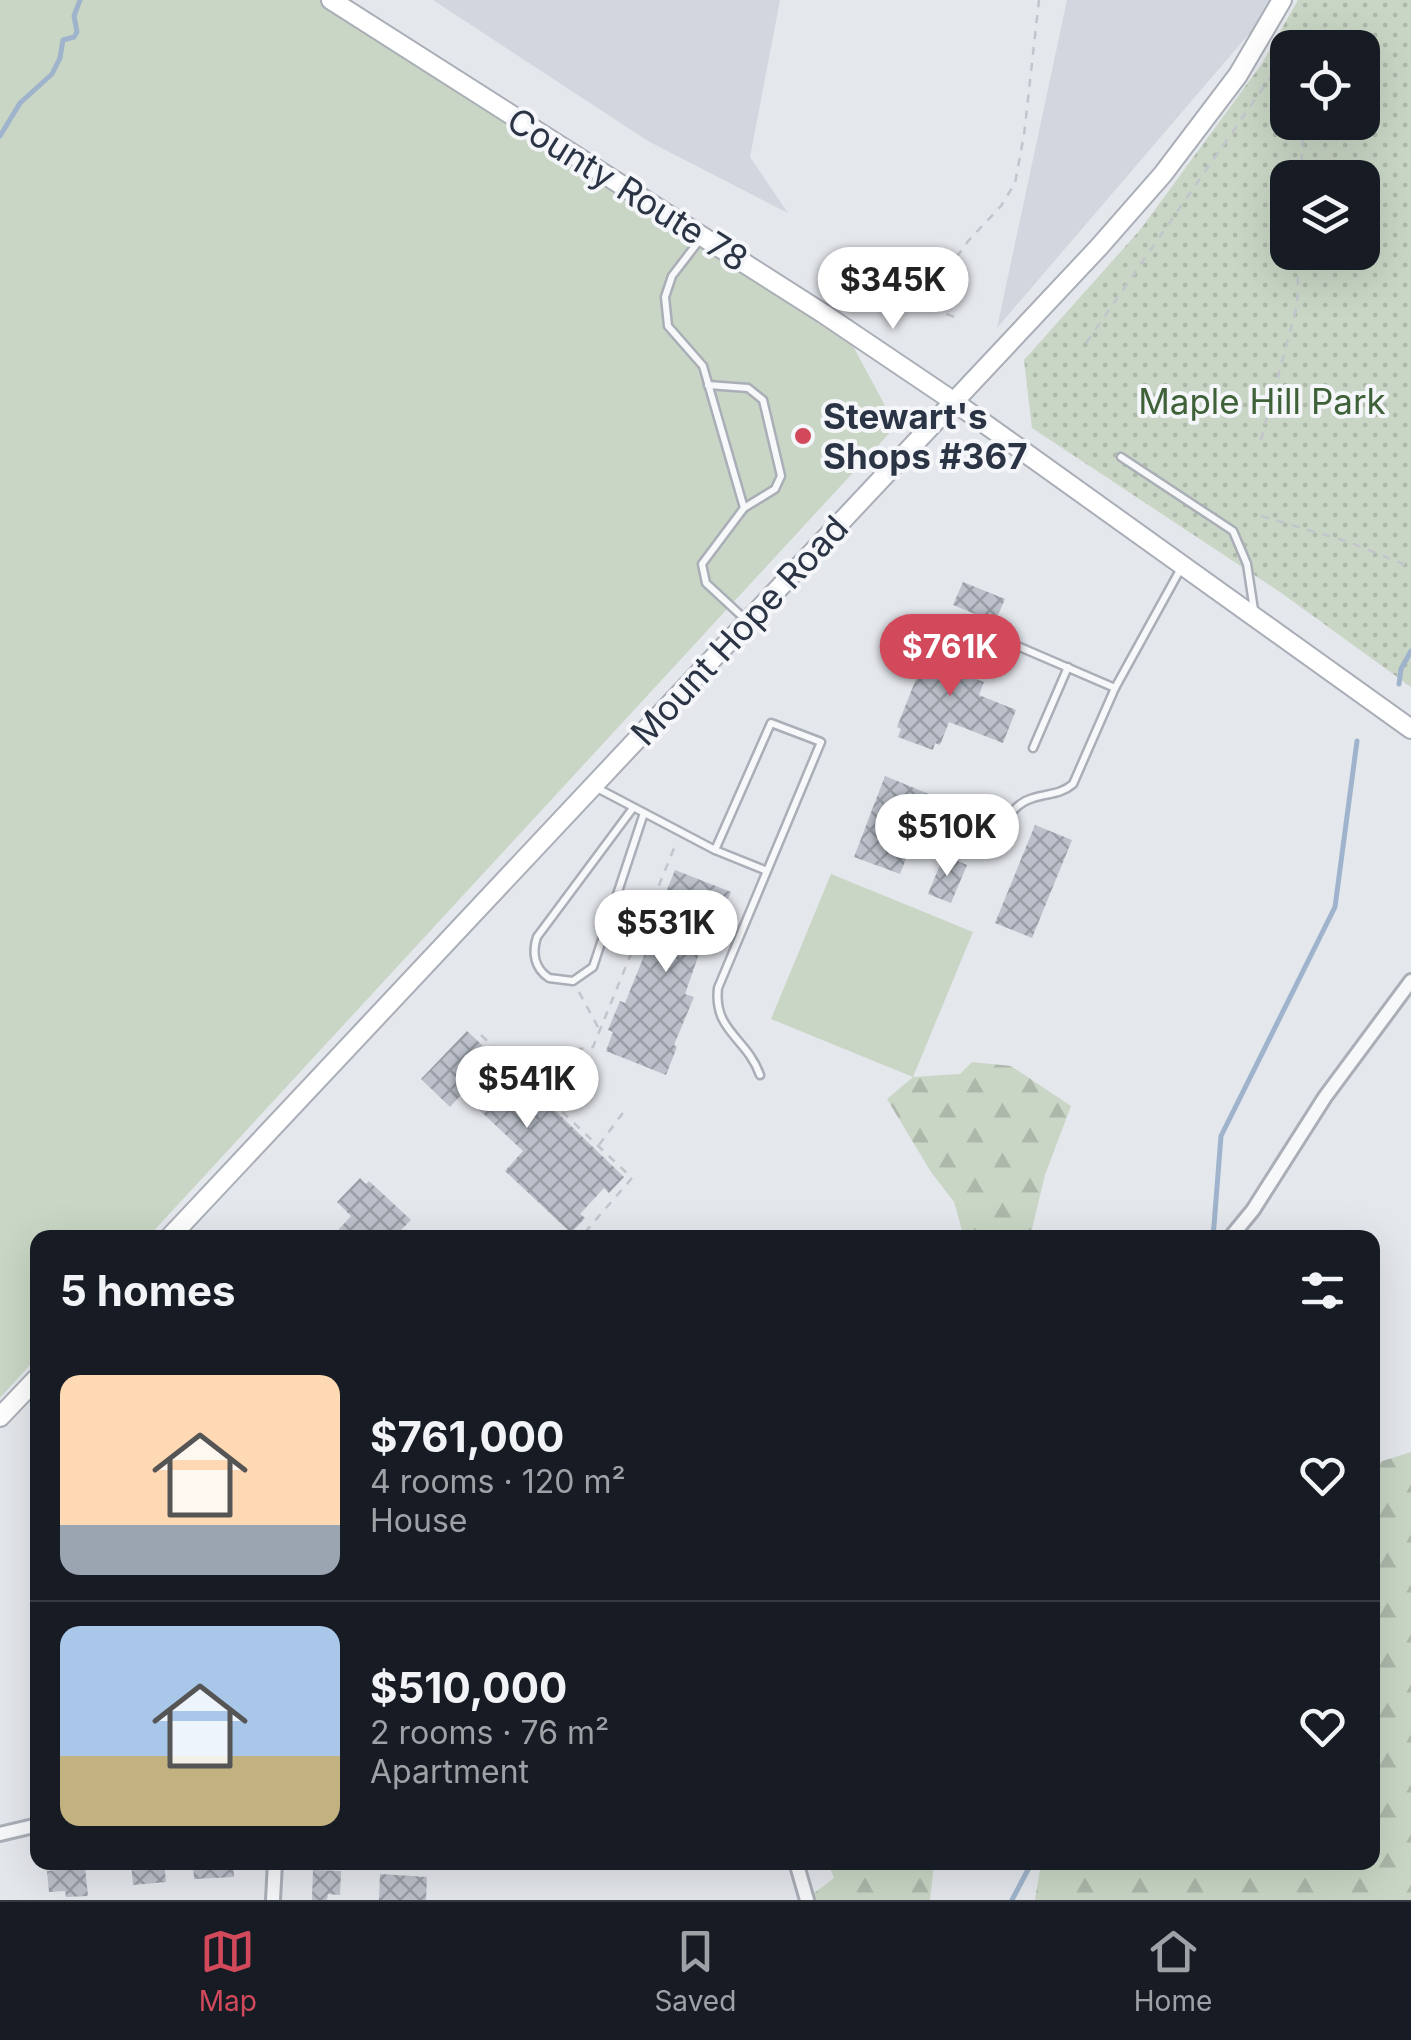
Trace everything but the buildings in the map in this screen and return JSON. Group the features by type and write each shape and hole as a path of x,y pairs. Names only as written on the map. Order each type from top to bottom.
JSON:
{"street":[{"name":"County Route 78","path":"331,0 953,401 1411,729"},
{"name":"Mount Hope Road","path":"177,1230 1162,174 1238,75 1282,0"},
{"path":"1236,1230 1325,1097 1411,981"},
{"path":"0,1417 30,1385"},
{"path":"0,1834 30,1827"},
{"path":"273,1900 275,1870"},
{"path":"798,1870 806,1900"}],"lane":[{"path":"702,236 672,276 665,297 668,326 703,366 744,508"},
{"path":"708,385 748,388 763,400 781,476 775,489 744,508 702,564 706,583 748,622"},
{"path":"1121,457 1233,532 1247,564 1255,616"},
{"path":"996,834 1016,807 1030,798 1062,793 1073,784 1115,688 1184,564"},
{"path":"970,626 1115,688"},
{"path":"1033,748 1068,667"},
{"path":"715,850 771,723 821,742 718,988 716,1003 723,1024 752,1054 760,1075"},
{"path":"593,786 715,850 767,870"},
{"path":"632,808 541,930 534,946 536,963 543,974 557,981 573,981 593,966 644,813"}],"path":[{"path":"954,318 937,310 932,299 935,286 969,240 1001,206 1014,183 1024,135 1039,0"},
{"path":"1086,343 1270,80"},
{"path":"1260,440 1297,306 1298,270"},
{"path":"1260,516 1349,542 1411,566"},
{"path":"514,1066 546,1054 593,1047 681,830"},
{"path":"573,981 599,1031"},
{"path":"481,1035 632,1178 587,1230"},
{"path":"598,1146 625,1110"}],"shaded area":[{"path":"433,0 780,0 750,157 788,213 648,141"},
{"path":"1067,0 1278,0 997,328"}],"green space":[{"path":"0,0 331,0 853,346 896,426 154,1230 30,1230 30,1365 0,1398"},
{"name":"Maple Hill Park","path":"1298,0 1411,0 1411,687 1280,592 1032,428 1024,360 1140,230 1270,49 1270,140 1380,140 1380,30 1281,30"},
{"path":"831,874 973,932 913,1077 771,1019"},
{"path":"972,1062 1011,1066 1071,1106 1045,1175 1032,1230 962,1230 954,1202 887,1099 913,1077 960,1074"},
{"path":"1411,1452 1411,1900 1035,1900 1040,1870 1380,1870 1380,1462"},
{"path":"831,1870 933,1870 930,1900 815,1900 813,1894 834,1878"}],"waterway":[{"path":"0,136 20,103 52,74 63,40 77,32 74,16 80,0"},
{"path":"1399,684 1401,669 1411,651"},
{"path":"1214,1230 1221,1136 1335,907 1357,741"},
{"path":"1012,1900 1028,1870"}],"place":[{"name":"Stewart's Shops #367","path":"803,436"}]}
